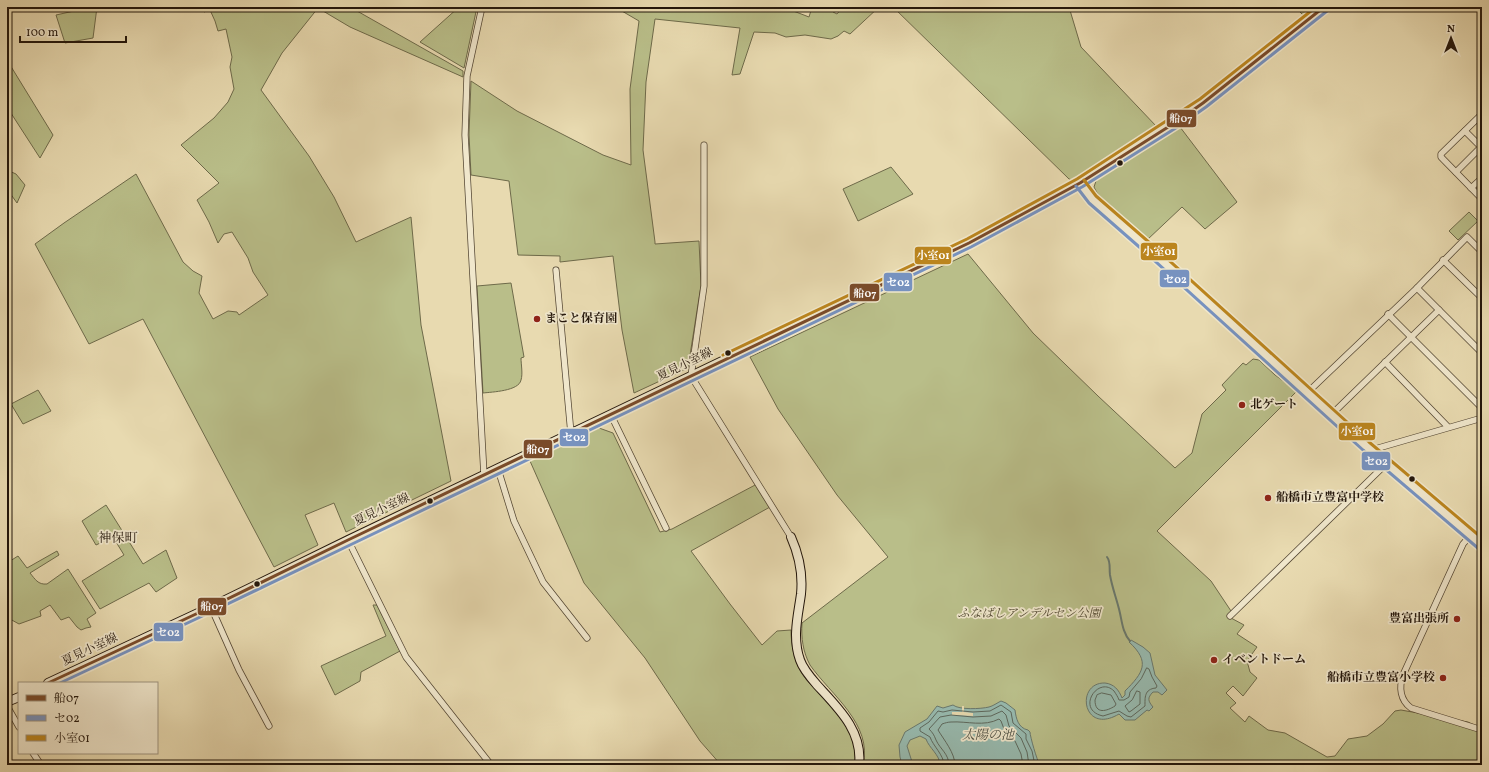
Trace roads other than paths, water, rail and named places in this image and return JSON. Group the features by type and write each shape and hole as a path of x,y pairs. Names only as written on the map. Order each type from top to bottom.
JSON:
{"main road":[{"name":"夏見小室線","path":"50,682 211,607 348,540 956,250 1080,183 1203,103 1324,7"},
{"path":"1080,183 1092,199 1308,392 1386,464 1482,545"},
{"path":"791,537 798,554 801,581 796,626 798,655 808,675 844,715 852,727 858,746 859,765"},
{"path":"7,702 18,697"}],"street":[{"path":"482,7 467,76 465,135 484,475"},
{"path":"1482,114 1441,154 1441,157 1482,199"},
{"path":"1456,172 1482,147 1466,130"},
{"path":"704,145 704,286 691,376 791,537"},
{"path":"1471,188 1482,178"},
{"path":"1308,392 1388,314 1417,288 1467,237 1482,252"},
{"path":"1443,260 1482,298"},
{"path":"556,270 570,434"},
{"path":"1417,288 1482,353"},
{"path":"1332,414 1439,310"},
{"path":"1388,314 1482,408"},
{"path":"1385,362 1448,428"},
{"path":"611,415 666,528"},
{"path":"1372,451 1482,418"},
{"path":"1230,616 1386,464"},
{"path":"498,469 514,521 543,582 587,638"},
{"path":"1470,536 1463,544 1403,675 1401,691 1405,704 1411,708 1482,730"},
{"path":"348,540 406,657 491,765"},
{"path":"211,607 240,670 269,726"},
{"path":"7,706 18,725"},
{"path":"35,754 41,765"}],"water":[{"path":"1131,640 1150,653 1155,675 1167,690 1162,695 1158,692 1153,692 1149,700 1153,707 1135,720 1125,720 1119,714 1107,719 1097,718 1090,714 1087,706 1086,698 1089,691 1095,685 1105,683 1116,688 1122,698 1125,695 1125,691 1140,673 1142,662 1136,649 1129,642"},
{"name":"太陽の池","path":"1001,701 1015,710 1020,725 1030,732 1040,765 940,765 940,761 926,739 920,736 910,740 907,746 913,765 902,765 899,745 905,732 927,719 937,706 943,708 953,705 956,707 970,709 990,707"}],"waterway":[{"path":"1107,557 1125,634 1130,641"}],"place":[{"name":"まこと保育園","path":"537,319"},
{"name":"北ゲート","path":"1242,405"},
{"name":"船橋市立豊富中学校","path":"1268,498"},
{"name":"豊富出張所","path":"1457,619"},
{"name":"イベントドーム","path":"1214,660"},
{"name":"船橋市立豊富小学校","path":"1443,678"}],"district":[{"name":"神保町","path":"118,539"}],"park label":[{"name":"ふなばしアンデルセン公園","path":"1029,614"}]}
